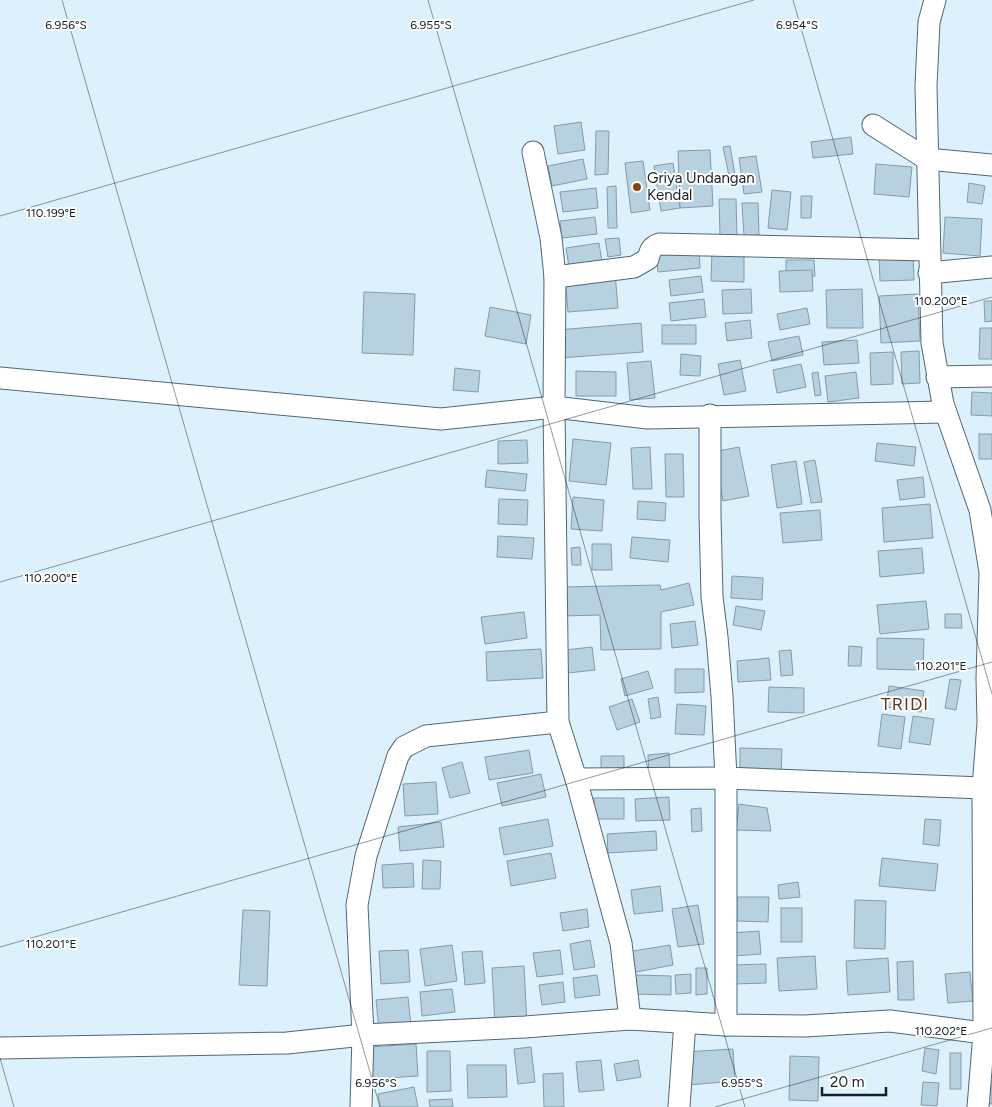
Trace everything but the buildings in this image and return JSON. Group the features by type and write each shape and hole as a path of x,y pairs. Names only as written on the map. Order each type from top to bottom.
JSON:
{"street":[{"path":"935,0 929,22 926,86 928,250 932,342 945,412 980,510 990,572 987,678 990,723 983,788 988,1034 978,1107"},
{"path":"873,125 927,159 992,165"},
{"path":"534,152 551,238 555,277 554,407 558,722 576,779 621,943 630,1019"},
{"path":"555,277 634,268 648,259 650,250 659,244 928,250"},
{"path":"929,273 992,267"},
{"path":"937,377 992,376"},
{"path":"0,378 441,419 554,407 648,418 710,415 945,412"},
{"path":"710,415 712,597 722,696 726,778 726,1025"},
{"path":"361,1107 362,1035 357,905 366,856 398,756 404,747 426,736 558,722"},
{"path":"576,779 726,778 983,788"},
{"path":"0,1048 287,1043 362,1035 525,1028 630,1019 726,1025 805,1026 890,1021 988,1034"},
{"path":"679,1107 685,1022"}],"place":[{"name":"Griya Undangan Kendal","path":"637,187"}],"district":[{"name":"TRIDI","path":"905,704"}]}
